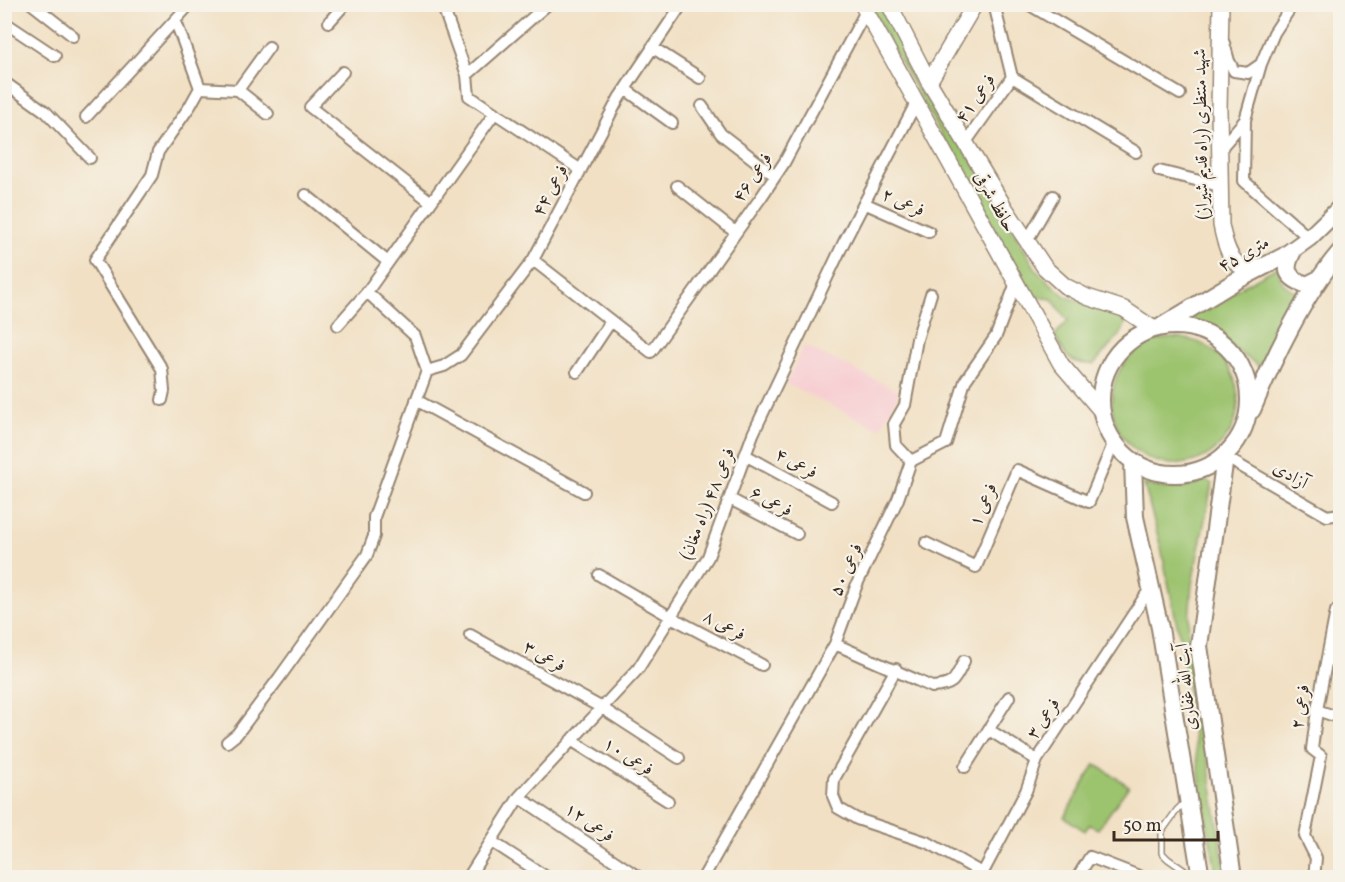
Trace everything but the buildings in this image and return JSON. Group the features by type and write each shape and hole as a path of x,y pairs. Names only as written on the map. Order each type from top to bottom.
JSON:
{"main road":[{"name":"حافظ شرقی","path":"889,4 929,82 1005,208 1046,268 1065,286 1087,297 1124,309 1157,328"},
{"path":"929,82 975,4"},
{"name":"شهید منتظری (راه قدیم شیراز)","path":"1221,4 1221,225 1230,254 1239,265 1249,268 1268,264"},
{"name":"حافظ شرقی","path":"864,8 1061,364 1102,412"},
{"name":"۴۵ متری","path":"1157,328 1294,249 1341,208"},
{"path":"1294,249 1288,261 1287,268 1290,277 1307,285 1319,279"},
{"path":"1247,422 1250,396 1245,371 1231,350 1210,334 1186,326 1157,328 1139,335 1121,349 1108,368 1101,390 1102,412 1106,428 1114,442 1133,461 1150,470 1170,474 1189,474 1208,468 1225,457 1239,441 1247,422 1266,376 1319,279 1341,252"},
{"name":"آیت الله غفاری","path":"1225,457 1199,646 1233,878"},
{"name":"آیت الله غفاری","path":"1133,461 1135,517 1160,628 1202,878"}],"street":[{"path":"32,4 73,36"},
{"path":"86,117 176,22 190,4"},
{"path":"329,22 345,4"},
{"path":"442,4 467,75 469,96 581,170"},
{"path":"467,75 548,4"},
{"name":"فرعی ۴۴","path":"426,371 444,366 461,355 533,260 625,89 682,4"},
{"name":"فرعی ۴۱","path":"966,142 1012,77 994,4"},
{"path":"1028,4 1180,94"},
{"path":"1293,4 1274,33 1261,64 1245,120 1244,181 1309,238"},
{"name":"فرعی ۴۶","path":"612,321 651,352 784,163 864,8"},
{"path":"4,22 55,56"},
{"path":"162,400 164,391 162,369 95,260 152,175 158,152 200,88 176,22"},
{"path":"1220,29 1234,71 1248,73 1261,64"},
{"path":"238,90 269,47"},
{"path":"652,47 700,78"},
{"path":"343,72 310,106 431,202"},
{"path":"1012,77 1136,152"},
{"path":"4,82 46,112 90,158"},
{"path":"200,88 238,90 268,114"},
{"path":"625,89 672,123"},
{"name":"فرعی ۴۸ (راه مغان)","path":"468,878 519,797 638,669 708,557 756,428 843,242 916,103"},
{"path":"702,106 721,134 774,175"},
{"path":"338,325 367,292 494,114"},
{"path":"1220,149 1245,120"},
{"path":"1160,171 1220,186"},
{"path":"677,186 735,232"},
{"path":"306,195 388,262"},
{"path":"1027,241 1053,196"},
{"name":"فرعی ۲","path":"864,203 929,232"},
{"path":"533,260 612,321 577,372"},
{"path":"931,294 918,339 905,405 894,424 896,445 911,461 946,443 965,381 996,336 1016,283"},
{"path":"227,742 237,734 279,678 367,555 374,536 374,517 426,371 415,336 367,292"},
{"path":"416,400 584,492"},
{"name":"فرعی ۱","path":"926,543 976,567 1017,470 1089,502 1114,442"},
{"name":"فرعی ۴","path":"745,455 832,502"},
{"name":"آزادی","path":"1225,457 1327,516 1341,514"},
{"name":"فرعی ۵۰","path":"703,878 835,644 857,584 898,499 911,461"},
{"name":"فرعی ۶","path":"730,498 797,534"},
{"path":"599,575 671,617"},
{"name":"فرعی ۳","path":"981,875 1026,791 1037,760 1151,587"},
{"name":"فرعی ۲","path":"1314,878 1316,858 1305,836 1321,756 1312,749 1329,644 1336,611 1341,610"},
{"name":"فرعی ۸","path":"671,617 762,665"},
{"name":"فرعی ۳","path":"470,635 602,708 679,758"},
{"path":"835,644 896,669 932,687 945,686 955,681 964,661"},
{"path":"1329,644 1341,649"},
{"path":"896,669 834,779 833,796 838,808 857,819 929,843 981,875"},
{"path":"966,767 1009,697"},
{"path":"1317,710 1341,718"},
{"path":"989,730 1037,760"},
{"name":"فرعی ۱۰","path":"572,741 668,801"},
{"name":"فرعی ۱۲","path":"519,797 640,878"},
{"path":"491,841 548,878"},
{"path":"1077,878 1090,857 1144,878"}],"lane":[{"path":"1188,799 1162,831 1162,853 1168,860 1195,878"}],"shaded area":[{"path":"804,345 900,392 880,429 786,384"}],"green space":[{"path":"869,5 881,5 1037,271 1065,296 1116,315 1126,322 1122,332 1094,364 1073,361 1065,354 1055,335 1068,321 1052,299 1031,296"},
{"path":"1279,266 1283,282 1297,292 1260,367 1189,316"},
{"path":"1175,338 1199,343 1220,356 1233,377 1238,401 1233,425 1220,446 1199,459 1175,464 1151,459 1130,446 1117,425 1112,401 1117,377 1130,356 1151,343"},
{"path":"1206,480 1212,484 1192,584 1188,632 1226,877 1217,877 1203,803 1181,644 1161,548 1144,484 1175,488 1190,486"},
{"path":"1095,764 1129,786 1098,829 1089,825 1085,831 1064,817"}]}
